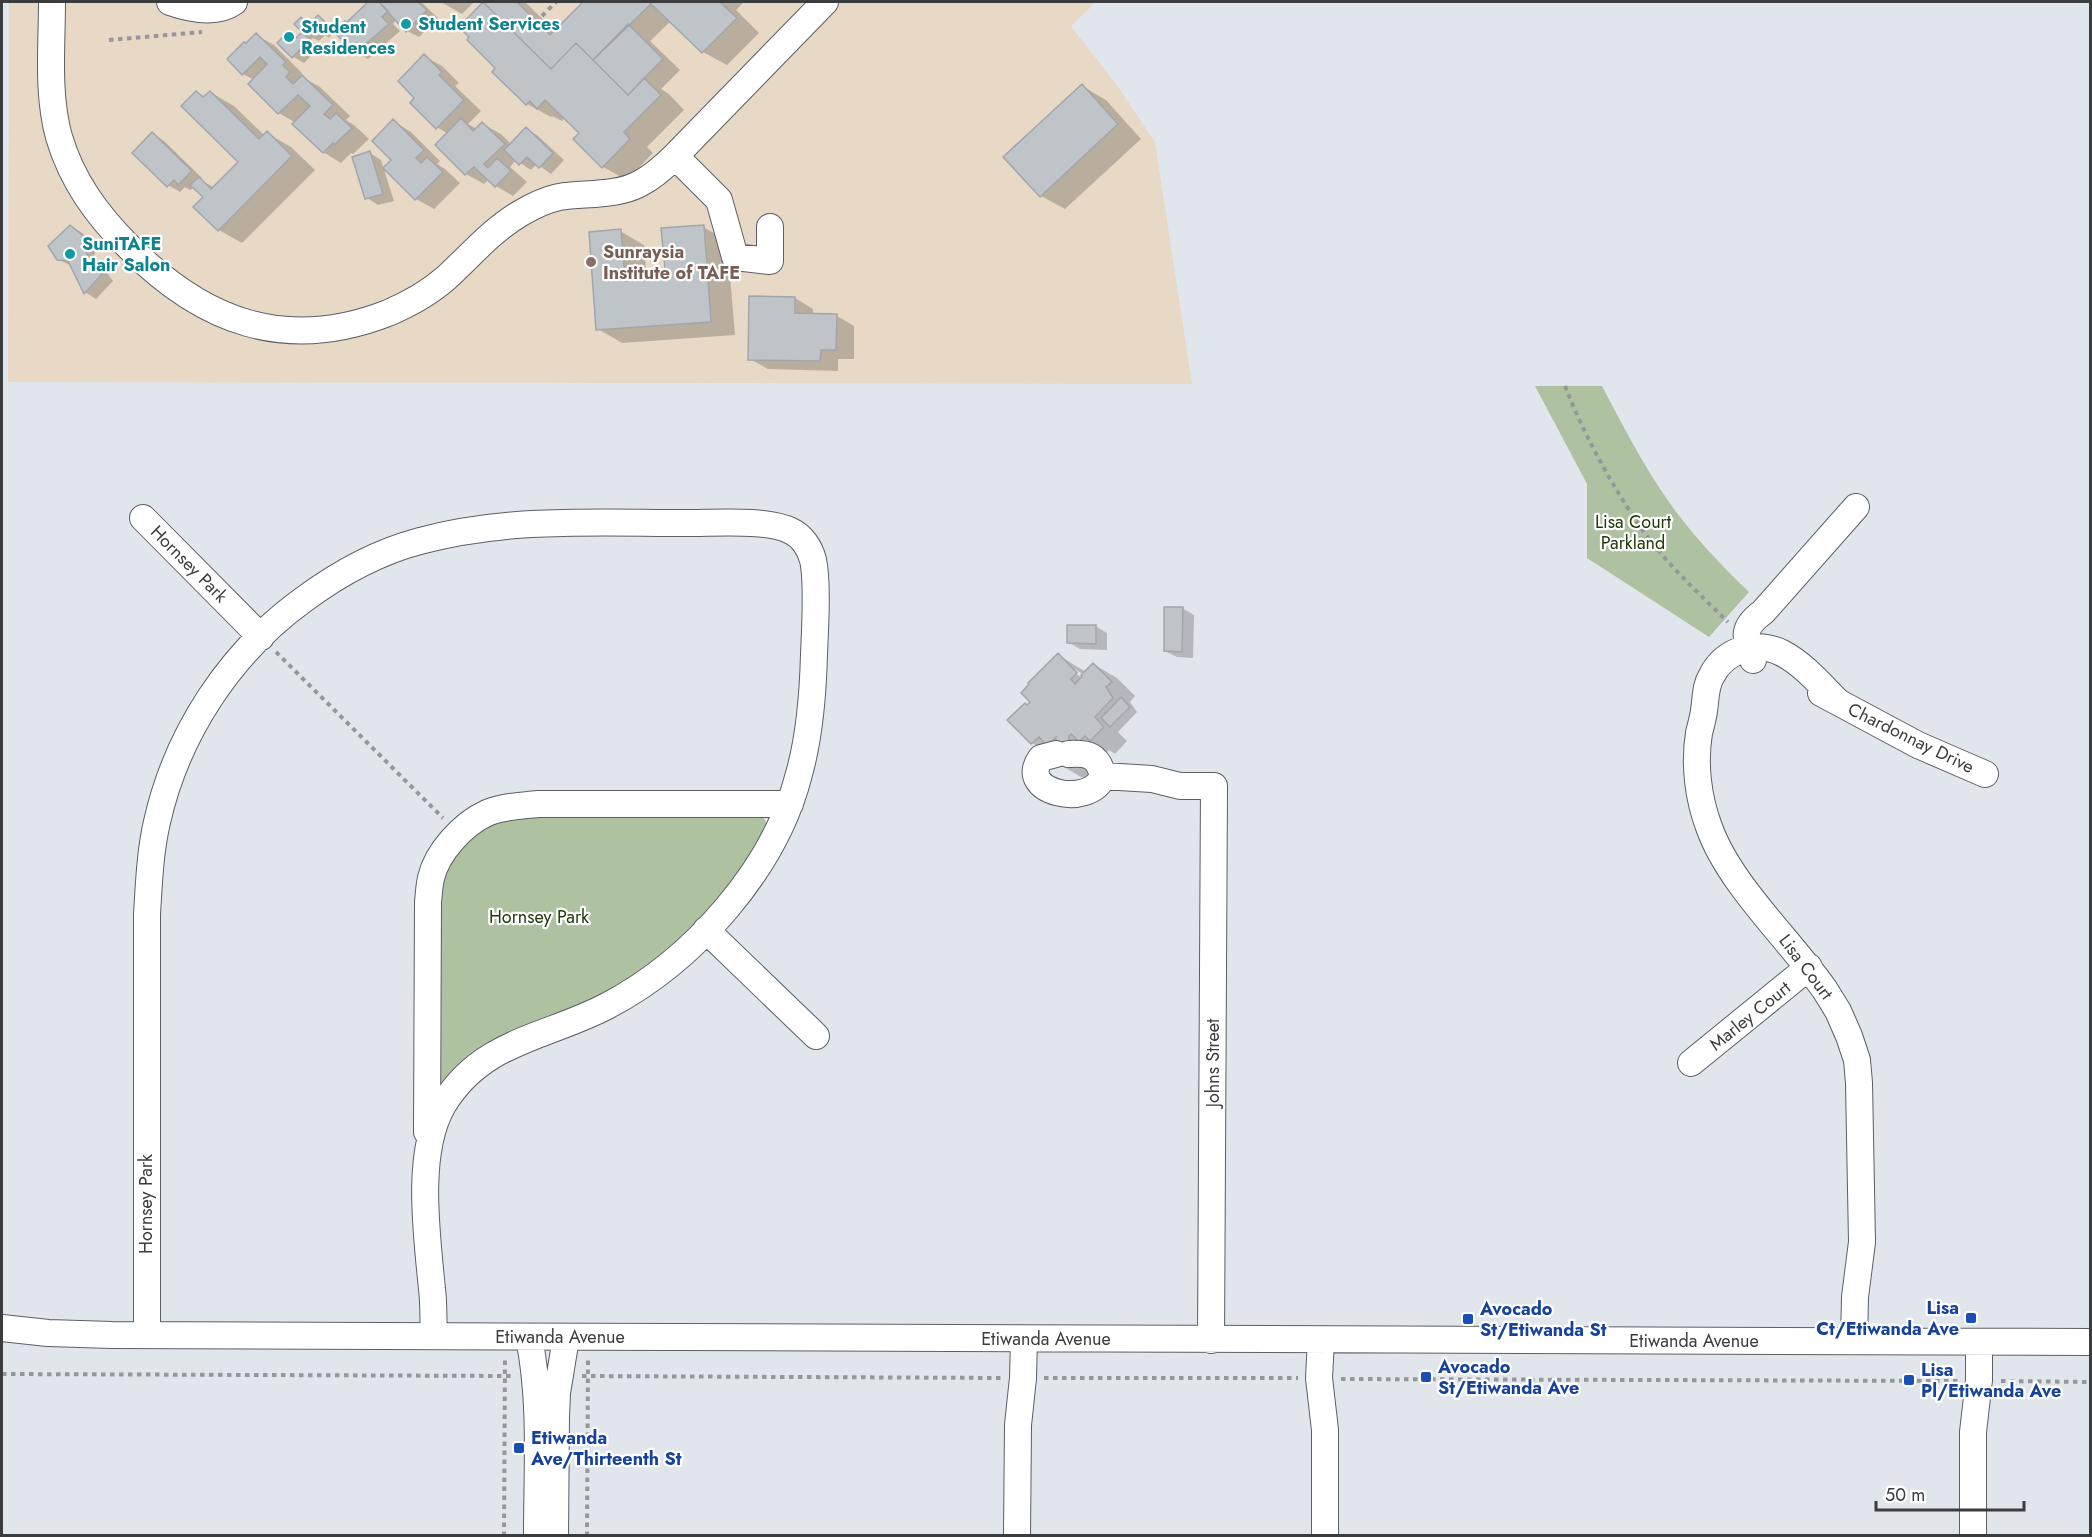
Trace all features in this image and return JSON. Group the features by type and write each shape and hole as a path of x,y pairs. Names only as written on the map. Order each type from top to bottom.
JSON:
{"street":[{"path":"52,2 54,114 60,139 76,178 97,213 137,255 184,295 227,316 263,327 290,331 316,331 361,322 386,314 426,294 496,231 517,215 537,204 556,198 623,189 638,185 652,177 825,2"},
{"path":"170,2 189,8 214,10 224,8 234,2"},
{"path":"675,156 719,200 735,257 770,261 770,227"},
{"path":"1753,652 1763,612 1856,507"},
{"name":"Hornsey Park","path":"143,518 261,637"},
{"name":"Hornsey Park","path":"147,1335 147,914 151,856 156,824 168,782 186,739 209,699 232,667 300,601 337,577 375,557 413,542 460,531 498,525 538,523 767,524 782,527 801,537 813,560 813,696 805,747 790,804 755,869 735,899 683,954 657,976 632,992 576,1021 508,1045 489,1056 472,1071 443,1105 427,1154"},
{"name":"Chardonnay Drive","path":"1753,652 1804,684 1918,745 1984,774"},
{"name":"Lisa Court","path":"1753,652 1731,670 1704,711 1699,734 1698,783 1709,828 1719,850 1733,873 1809,968 1838,1011 1857,1060 1861,1109 1862,1242 1855,1297 1863,1341"},
{"path":"1084,753 1100,764 1103,776 1097,787 1086,793 1049,791 1039,783 1036,768 1041,758 1084,753"},
{"name":"Johns Street","path":"1103,776 1152,779 1180,786 1214,786 1211,1340"},
{"name":"Hornsey Park","path":"426,1336 433,1293 427,1245 428,902 431,877 440,857 459,834 487,813 508,807 538,804 790,804"},
{"path":"706,930 816,1036"},
{"name":"Marley Court","path":"1690,1064 1809,968"},
{"name":"Etiwanda Avenue","path":"2,1328 48,1333 147,1335 577,1338 2091,1342"},
{"path":"517,1337 535,1365 537,1536"},
{"path":"555,1536 557,1393 577,1338"},
{"path":"1017,1536 1018,1425 1011,1378 1018,1339"},
{"path":"1325,1536 1325,1430 1332,1378 1327,1340"},
{"path":"1972,1342 1979,1380 1973,1432 1973,1536"}],"path":[{"path":"542,16 556,2"},
{"path":"109,40 198,34"},
{"path":"1565,386 1589,439 1642,528 1700,596 1728,623"},
{"path":"261,637 459,834"},
{"path":"504,1536 517,1337"},
{"path":"577,1338 587,1536"}],"shaded area":[{"name":"Sunraysia Institute of TAFE","path":"9,2 1096,2 1071,26 1119,88 1155,142 1192,384 8,382"}],"green space":[{"name":"Lisa Court Parkland","path":"1535,386 1602,386 1642,460 1669,502 1707,549 1749,592 1709,637 1587,558 1587,484"},
{"name":"Hornsey Park","path":"526,815 762,815 767,824 743,871 664,959 441,1088 438,1086 438,904 441,882 460,846 489,824"}],"building":[{"path":"368,2 379,2 388,11 382,17 389,24 355,53 334,32"},
{"name":"Student Services","path":"379,2 418,2 427,10 406,32"},
{"path":"483,2 517,2 550,35 583,2 649,2 651,4 593,60 576,43 551,69"},
{"path":"483,2 551,69 576,43 628,95 644,78 661,95 624,132 630,139 602,168 573,139 579,133 545,100 537,109 530,101 526,105 492,72 495,68 467,40 469,37 459,27"},
{"path":"649,2 720,2 737,18 702,53"},
{"name":"Student Residences","path":"318,15 326,23 317,32 313,29 306,36 310,39 292,58 277,43 289,31 296,38 302,32 294,24 301,17 308,25"},
{"path":"628,24 663,59 628,95 593,60"},
{"path":"256,33 286,62 283,65 290,72 286,77 293,84 302,75 333,105 324,114 330,119 336,113 352,128 323,153 292,124 310,106 298,95 278,114 248,84 267,64 260,57 242,75 227,59"},
{"path":"424,54 442,72 439,75 464,100 436,129 410,103 414,98 398,81"},
{"path":"1082,84 1118,124 1040,197 1003,157"},
{"path":"196,91 203,97 210,91 259,139 267,131 292,156 218,231 193,207 203,197 190,185 199,177 211,189 238,162 181,106"},
{"path":"461,118 473,131 482,122 505,144 484,164 488,168 497,158 511,171 495,187 474,167 465,175 435,145"},
{"path":"393,119 424,150 416,158 421,163 427,157 443,172 415,200 383,168 391,160 372,141"},
{"path":"526,127 553,153 539,168 527,157 519,165 504,150"},
{"path":"152,132 192,171 178,185 174,180 167,187 132,153"},
{"path":"370,151 383,194 365,199 352,157"},
{"name":"SuniTAFE Hair Salon","path":"70,225 88,240 83,248 102,274 84,294 68,261 57,260 48,246"},
{"path":"704,225 711,322 596,330 589,232 621,229 625,281 666,278 661,228"},
{"path":"749,296 795,297 795,313 837,314 836,350 821,350 820,361 748,360"},
{"path":"1164,607 1183,607 1182,652 1164,651"},
{"path":"1067,625 1096,625 1096,644 1067,643"},
{"path":"1058,653 1077,673 1071,679 1075,684 1093,663 1112,682 1106,687 1113,698 1095,717 1104,727 1090,741 1085,736 1079,742 1071,734 1069,736 1069,764 1056,764 1056,737 1047,746 1039,737 1031,744 1007,720 1025,703 1027,705 1030,702 1021,693"},
{"path":"1121,697 1130,707 1110,727 1101,718"}],"place":[{"name":"Student Services","path":"406,24"},
{"name":"Student Residences","path":"289,37"},
{"name":"SuniTAFE Hair Salon","path":"70,254"},
{"name":"Sunraysia Institute of TAFE","path":"591,262"},
{"name":"Lisa Ct/Etiwanda Ave","path":"1971,1318"},
{"name":"Avocado St/Etiwanda St","path":"1468,1319"},
{"name":"Avocado St/Etiwanda Ave","path":"1426,1377"},
{"name":"Lisa Pl/Etiwanda Ave","path":"1909,1380"},
{"name":"Etiwanda Ave/Thirteenth St","path":"519,1448"}]}
